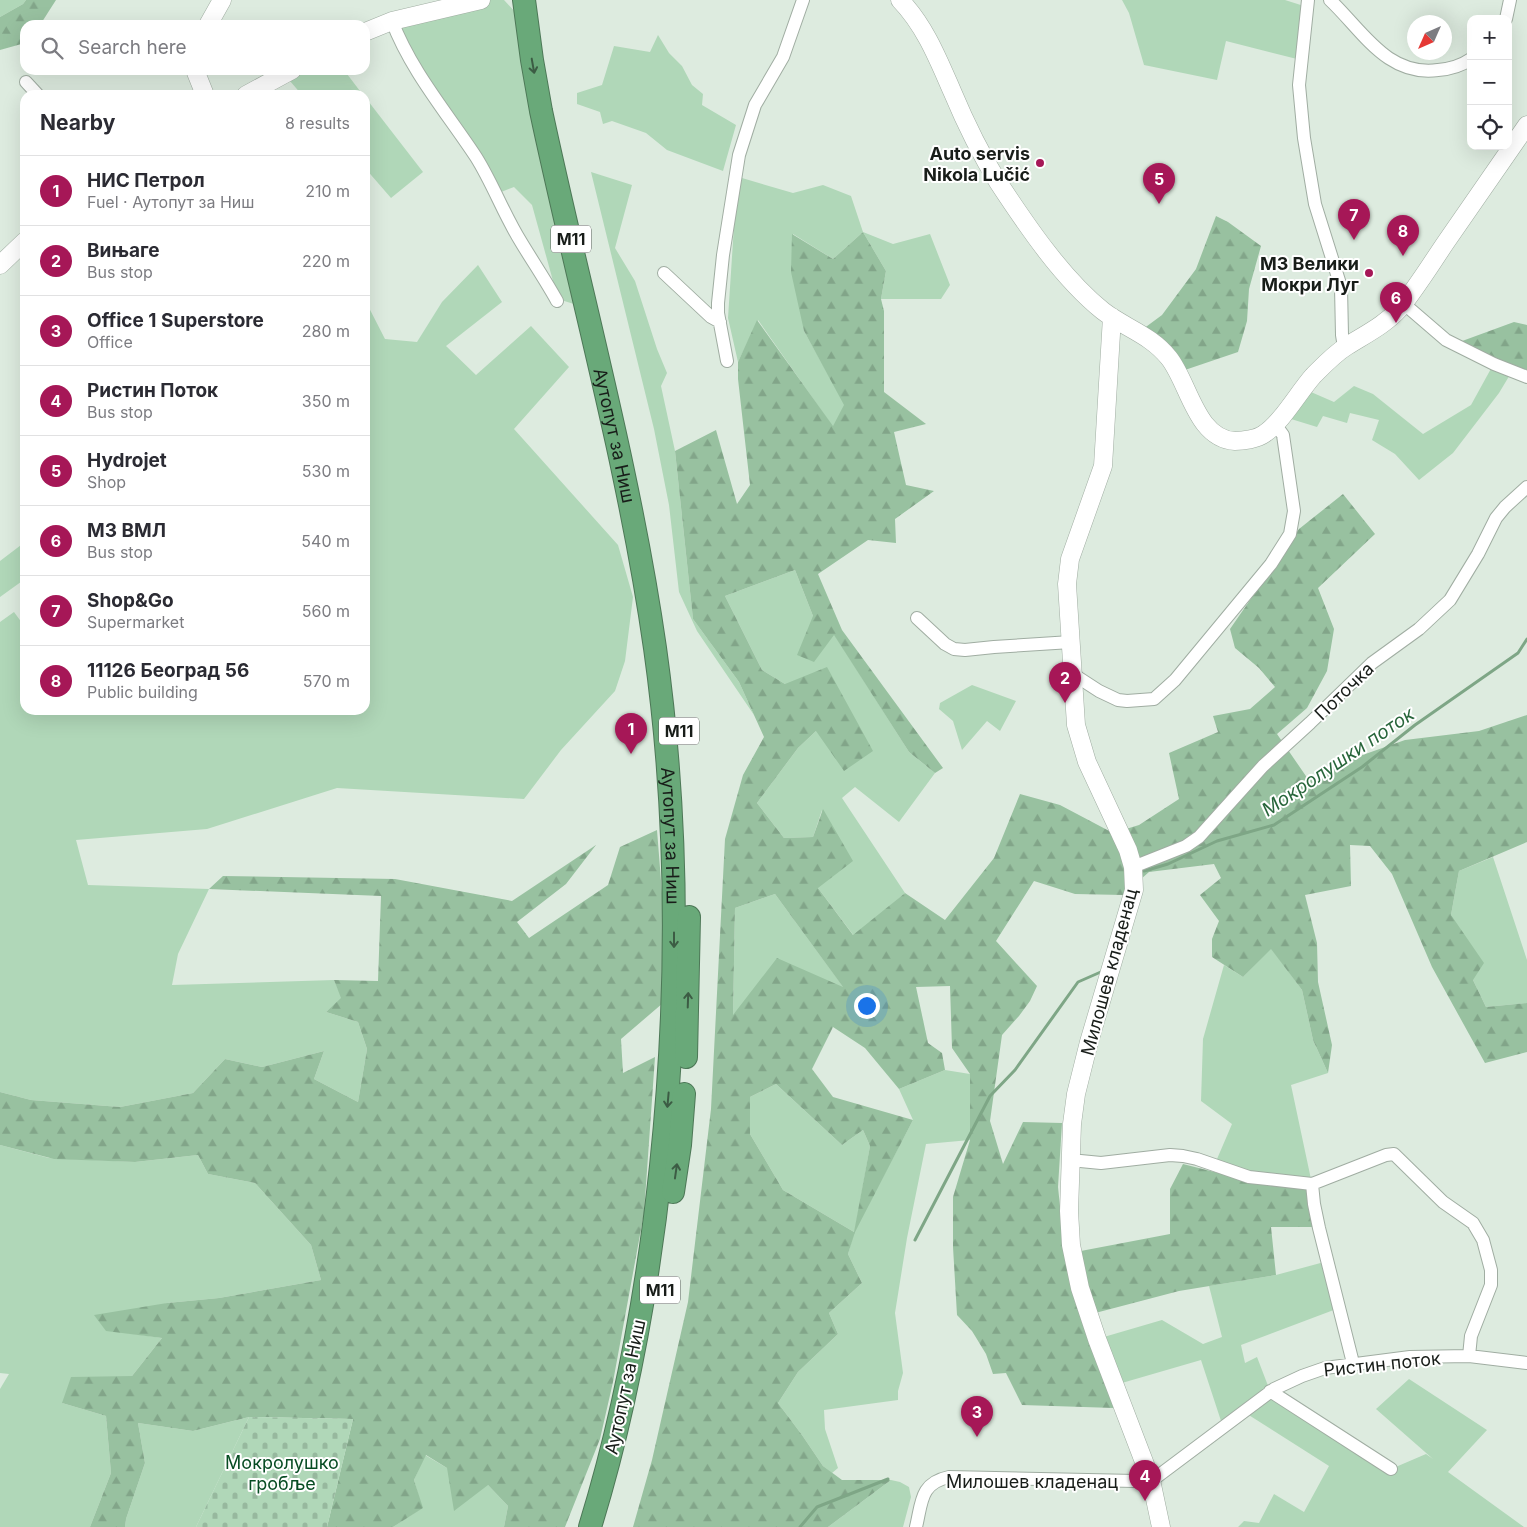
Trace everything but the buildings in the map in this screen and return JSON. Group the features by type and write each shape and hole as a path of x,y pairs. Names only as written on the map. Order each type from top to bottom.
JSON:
{"highway":[{"name":"Аутопут за Ниш","path":"524,0 541,111 624,477 647,597 656,651 665,731 671,815 674,934 671,1051 654,1236 618,1424 590,1527"},
{"name":"Аутопут за Ниш","path":"538,0 560,129 623,404 659,585 672,663 681,754 688,879 690,951 687,1049 680,1145 658,1302 625,1460 606,1527"}],"street":[{"path":"211,20 222,0"},
{"path":"370,30 392,20 478,0"},
{"path":"728,361 720,322 718,302 719,278 742,146 755,105 783,57 803,0"},
{"path":"900,0 914,16 926,35 974,138 998,182 1060,268 1080,290 1112,317 1139,332 1166,354 1178,372 1200,418 1207,428 1216,435 1233,440 1249,439 1264,434 1275,424 1313,376 1344,347 1382,325 1403,303 1527,125"},
{"path":"1308,0 1299,85 1304,138 1315,204 1341,287 1344,347"},
{"path":"1330,0 1371,44 1393,61 1418,70 1435,71 1451,68 1469,60"},
{"path":"1507,15 1510,0"},
{"path":"392,20 399,39 423,81 478,160 521,242 558,301"},
{"path":"197,75 204,90"},
{"path":"255,90 283,75"},
{"path":"26,82 33,90"},
{"path":"0,265 20,246"},
{"path":"664,273 711,318 720,322"},
{"path":"1403,303 1446,340 1494,364 1527,377"},
{"name":"Милошев кладенац","path":"1112,317 1103,466 1098,485 1073,549 1068,569 1067,584 1076,725 1082,750 1120,831 1133,867 1134,878 1132,899 1091,1034 1076,1094 1072,1124 1069,1211 1071,1245 1076,1273 1088,1316 1151,1480 1161,1527"},
{"path":"1073,676 1118,700 1154,699 1175,680 1266,572 1280,553 1290,534 1294,511 1283,435 1275,424"},
{"name":"Поточка","path":"1133,867 1186,846 1199,837 1263,766 1372,663 1419,629 1446,604 1453,596 1478,554 1496,518 1527,487"},
{"path":"917,618 945,644 954,649 965,650 1071,642"},
{"path":"1070,1160 1101,1163 1170,1155 1183,1156 1249,1177 1312,1184 1393,1154 1442,1202 1473,1223 1483,1240 1492,1276 1489,1294 1472,1336 1469,1356"},
{"path":"1312,1184 1317,1220 1353,1363"},
{"name":"Ристин поток","path":"1151,1480 1162,1474 1270,1391 1302,1376 1326,1368 1410,1357 1469,1356 1527,1364"},
{"path":"1270,1391 1391,1469"},
{"name":"Милошев кладенац","path":"916,1527 927,1488 936,1481 949,1477 1151,1480"}],"green space":[{"path":"0,0 26,0 23,4 0,17"},
{"path":"26,0 56,0 43,20 20,20 20,44 0,50 0,17 23,4"},
{"path":"481,0 504,0 517,14 577,305 558,299 532,205 514,187 496,194 392,21"},
{"path":"1122,0 1285,0 1307,7 1301,60 1226,41 1217,80 1144,65 1129,13"},
{"path":"658,35 669,53 682,66 692,85 703,94 702,105 736,125 723,171 667,150 646,133 612,121 603,124 600,112 577,104 577,93 602,85 614,46 650,52"},
{"path":"285,75 348,75 359,90 298,90"},
{"path":"370,103 423,172 391,198 370,174"},
{"path":"591,172 632,185 615,248 635,281 657,349 667,373 661,386 675,451 693,619 739,682 754,715 697,631 679,592 669,505 654,429"},
{"path":"742,178 793,193 823,185 851,196 863,232 833,259 793,234 804,331 845,405 833,427 758,320 738,362 728,318 735,211"},
{"path":"1216,216 1228,222 1261,246 1249,289 1247,321 1238,352 1179,372 1139,332 1162,315 1196,269"},
{"path":"863,232 893,244 930,234 950,285 941,299 881,299 886,271"},
{"path":"863,232 886,271 881,299 884,311 884,392 926,424 894,432 906,485 934,491 895,519 896,543 868,540 818,574 842,630 943,768 935,773 909,752 834,635 814,662 797,655 813,616 795,570 725,596 762,670 785,684 827,667 873,751 844,771 816,731 798,748 757,803 784,838 813,837 823,809 853,861 818,888 853,935 905,893 945,920 994,858 1020,794 1060,805 1113,833 1139,825 1179,799 1169,753 1218,732 1213,716 1250,709 1275,687 1259,668 1235,648 1230,629 1299,529 1343,494 1375,534 1318,588 1334,629 1327,671 1307,708 1277,734 1308,779 1337,764 1405,740 1479,731 1527,715 1527,842 1459,871 1451,915 1484,963 1473,980 1486,1007 1527,1003 1527,1052 1485,1063 1432,967 1392,874 1370,846 1350,845 1351,886 1305,895 1317,943 1318,982 1332,1045 1328,1073 1313,1040 1302,990 1271,949 1243,977 1212,957 1212,939 1219,921 1200,895 1221,878 1214,864 1149,872 1123,895 1075,894 1034,881 996,941 1037,986 1030,1001 1002,1035 990,1121 1003,1164 1023,1122 1062,1123 1058,1187 1065,1254 1170,1234 1170,1189 1183,1164 1250,1181 1307,1186 1314,1227 1271,1227 1276,1275 1179,1291 1080,1317 1114,1408 1022,1405 1006,1373 993,1374 986,1354 972,1331 957,1315 953,1247 953,1197 970,1140 970,1074 952,1048 950,986 916,987 928,1043 942,1053 945,1070 899,1089 865,1048 833,1027 812,1069 833,1097 913,1120 855,1232 848,1254 862,1283 829,1313 838,1334 798,1372 778,1403 823,1466 842,1480 891,1480 828,1527 633,1527 652,1460 688,1302 711,1109 725,839 743,775 764,737 739,682 693,619 675,451 716,430 737,504 750,485 738,379 738,362 757,320 833,426 844,405 804,331 791,272 792,234 833,259","holes":["775,894 843,987 777,958 733,1015 735,908","776,1084 842,1145 863,1130 870,1146 854,1232 783,1190 750,1134 750,1097"]},
{"path":"478,265 502,302 446,346 476,375 531,326 569,367 514,429 618,545 633,597 625,661 615,691 561,750 524,799 337,788 207,829 76,840 88,885 209,889 178,954 172,985 334,980 342,998 326,1012 358,1022 367,1049 358,1102 314,1079 324,1051 262,1067 225,1059 193,1093 120,1107 31,1100 0,1092 0,622 14,612 20,620 20,715 370,715 370,310 385,339 417,342 442,302"},
{"path":"1514,322 1527,325 1527,377 1454,344"},
{"path":"1493,365 1511,373 1499,393 1453,453 1419,480 1395,454 1372,440 1379,420 1350,413 1347,423 1323,416 1317,427 1291,419 1311,392 1334,402 1354,386 1373,394 1423,434 1471,405"},
{"path":"20,546 20,583 0,597 0,561"},
{"path":"795,570 813,616 834,634 909,752 935,773 899,822 855,787 842,798 905,893 854,936 818,888 822,810 813,837 784,838 757,803 798,748 816,731 785,684 762,670 725,596"},
{"path":"972,685 1016,701 1000,731 987,721 962,750 953,721 939,709 940,703"},
{"path":"657,830 665,931 663,1003 621,1039 623,1073 655,1057 644,1213 613,1382 600,1439 565,1527 504,1527 508,1506 488,1485 454,1511 447,1468 426,1455 414,1480 423,1508 393,1527 327,1527 353,1419 249,1417 193,1431 138,1423 145,1463 125,1527 90,1527 111,1473 106,1416 62,1403 71,1377 132,1376 162,1338 106,1331 94,1315 167,1303 219,1298 321,1280 311,1245 255,1183 208,1174 198,1155 135,1162 54,1159 0,1145 0,1092 31,1100 120,1107 193,1093 225,1059 262,1067 324,1051 314,1079 358,1102 367,1049 358,1022 326,1012 341,998 334,980 378,981 381,896 209,889 223,876 395,879 512,901 596,845 566,884 517,922 529,938 608,885 620,847"},
{"path":"1493,857 1527,960 1527,1003 1486,1007 1473,980 1451,915 1459,871"},
{"path":"775,894 844,988 733,1015 735,908"},
{"path":"1271,948 1302,990 1313,1040 1328,1073 1291,1085 1312,1184 1214,1166 1232,1124 1201,1101 1203,1039 1224,965 1243,977"},
{"path":"945,1070 970,1074 970,1140 926,1144 907,1238 895,1313 903,1373 898,1391 898,1400 824,1410 825,1429 838,1468 832,1473 823,1466 778,1403 798,1372 838,1334 829,1313 862,1283 848,1254 854,1232 783,1190 750,1134 750,1097 776,1084 842,1145 863,1130 870,1146 855,1230 913,1120 899,1089"},
{"path":"0,1145 49,1158 135,1162 198,1155 208,1174 255,1183 311,1245 321,1280 219,1298 167,1303 107,1330 162,1338 132,1376 62,1403 106,1416 111,1473 90,1527 0,1527 0,1389 9,1374 0,1373"},
{"path":"1328,1261 1339,1308 1241,1345 1245,1363 1257,1357 1270,1391 1391,1469 1426,1454 1433,1459 1376,1409 1409,1379 1487,1430 1448,1472 1524,1527 1238,1527 1244,1521 1259,1523 1274,1494 1304,1512 1329,1466 1244,1412 1223,1427 1201,1360 1115,1385 1097,1339 1162,1320 1203,1344 1222,1337 1209,1286 1276,1275"},
{"path":"249,1417 196,1527 125,1527 145,1463 138,1423 193,1431"},
{"name":"Мокролушко гробље","path":"249,1417 353,1419 327,1527 196,1527"},
{"path":"425,1455 447,1468 488,1485 508,1506 504,1527 393,1527 422,1508 414,1480"},
{"path":"891,1480 909,1487 911,1497 903,1527 828,1527"}],"waterway":[{"name":"Мокролушки поток","path":"1144,871 1168,864 1217,841 1274,825 1362,767 1415,725 1518,653 1527,639"},
{"name":"Мокролушки поток","path":"915,1240 990,1096 1015,1070 1078,982 1103,971"},
{"name":"Мокролушки поток","path":"800,1527 817,1507 888,1479"}],"place":[{"name":"Auto servis Nikola Lučić","path":"1040,163"},
{"name":"Hydrojet","path":"1159,204"},
{"name":"Shop&Go","path":"1354,240"},
{"name":"11126 Београд 56","path":"1403,256"},
{"name":"МЗ Велики Мокри Луг","path":"1369,273"},
{"name":"МЗ ВМЛ","path":"1396,323"},
{"name":"Вињаге","path":"1065,703"},
{"name":"НИС Петрол","path":"631,754"},
{"name":"Office 1 Superstore","path":"977,1437"},
{"name":"Ристин Поток","path":"1145,1501"}]}
